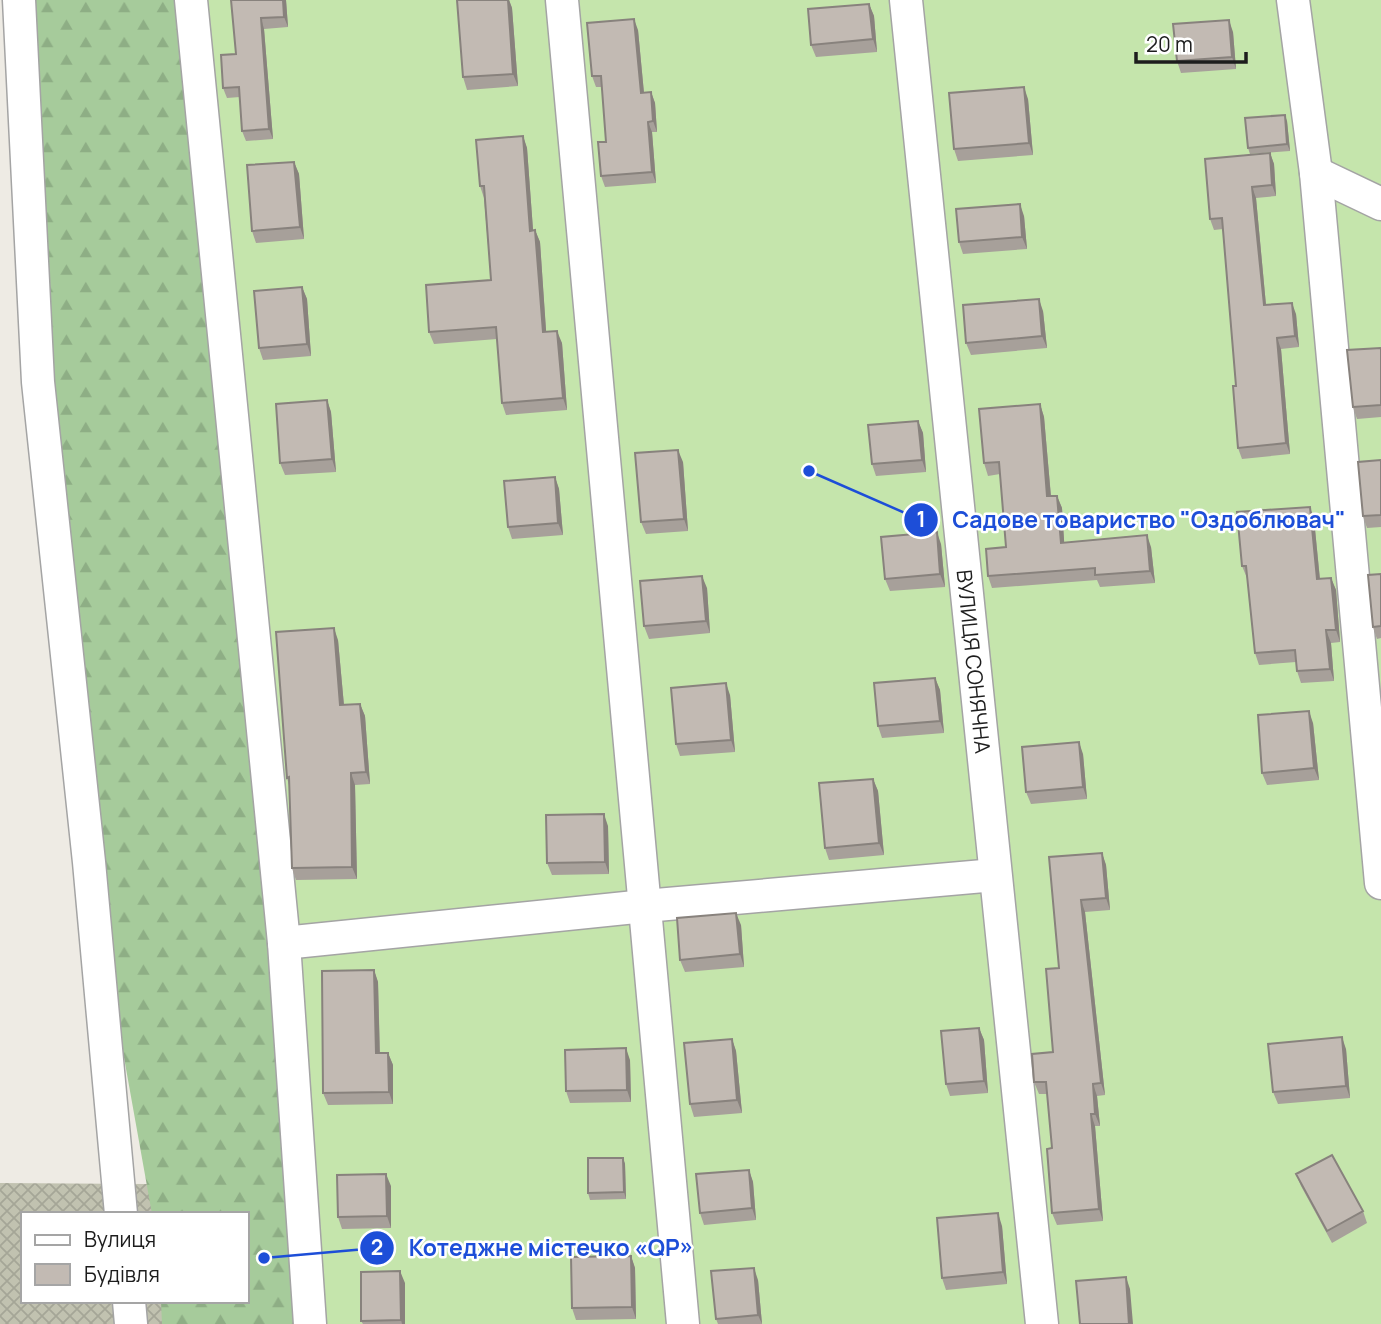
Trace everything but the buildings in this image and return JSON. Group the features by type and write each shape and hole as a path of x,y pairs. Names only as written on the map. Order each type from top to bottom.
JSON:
{"street":[{"path":"19,0 38,382 89,862 121,1212"},
{"path":"191,0 284,943 310,1324"},
{"path":"562,0 683,1324"},
{"name":"ВУЛИЦЯ СОНЯЧНА","path":"906,0 1042,1324"},
{"path":"1293,0 1316,173 1381,883"},
{"path":"1316,173 1381,204"},
{"path":"284,943 645,906 995,875"},
{"path":"129,1303 131,1324"}],"shaded area":[{"path":"0,1183 276,1185 287,1324 0,1324"}],"green space":[{"path":"19,0 191,0 310,1324 162,1324 161,1303 248,1303 248,1212 152,1212 89,862"},
{"path":"191,0 1381,0 1381,1324 310,1324"}],"place":[{"name":"Садове товариство \"Оздоблювач\"","path":"809,471"},
{"name":"Котеджне містечко «QP»","path":"264,1258"}]}
